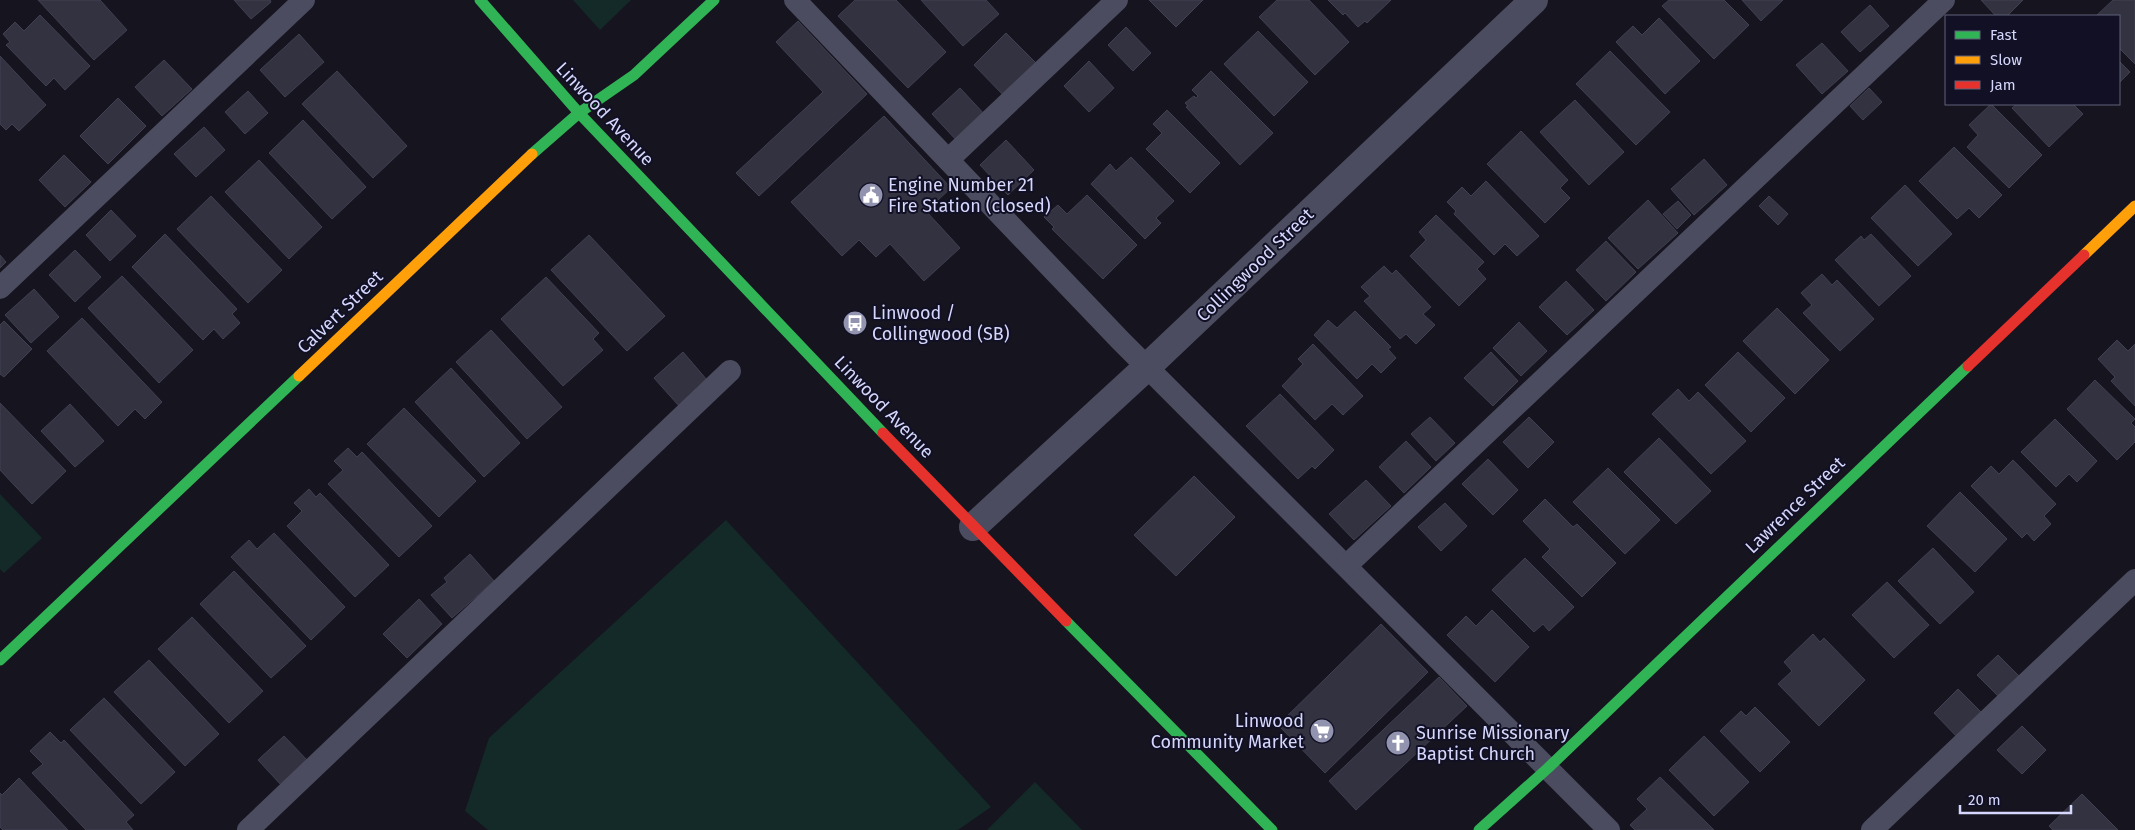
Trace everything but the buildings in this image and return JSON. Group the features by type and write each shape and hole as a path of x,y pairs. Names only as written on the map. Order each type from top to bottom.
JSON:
{"street":[{"name":"Linwood Avenue","path":"480,0 579,113 973,526 1272,830"},
{"name":"Calvert Street","path":"0,660 530,156 579,113 634,75 714,0"},
{"name":"Collingwood Street","path":"973,526 1147,367 1534,0"},
{"name":"Lawrence Street","path":"1479,830 1548,768 2135,206"}],"lane":[{"path":"0,288 304,0"},
{"path":"795,0 1147,367 1609,830"},
{"path":"948,160 1117,0"},
{"path":"1346,566 1944,0"},
{"path":"248,830 730,371"},
{"path":"1872,830 2135,580"}],"green space":[{"path":"573,0 631,0 600,30"},
{"path":"0,494 42,538 4,573 0,569"},
{"path":"726,520 991,807 958,830 488,830 465,811 489,738"},
{"path":"1035,782 1082,830 987,830"}],"traffic: fast":[{"path":"480,0 579,113 883,433"},
{"path":"532,154 579,113 634,75 714,0"},
{"path":"1479,830 1548,768 1968,366"},
{"path":"0,660 299,376"},
{"path":"1066,621 1272,830"}],"traffic: slow":[{"path":"299,376 532,154"},
{"path":"2084,255 2135,206"}],"traffic: jam":[{"path":"1968,366 2084,255"},
{"path":"883,433 1066,621"}],"place":[{"name":"Engine Number 21 Fire Station (closed)","path":"871,195"},
{"name":"Linwood / Collingwood (SB)","path":"855,323"},
{"name":"Linwood Community Market","path":"1322,731"},
{"name":"Sunrise Missionary Baptist Church","path":"1398,743"}]}
